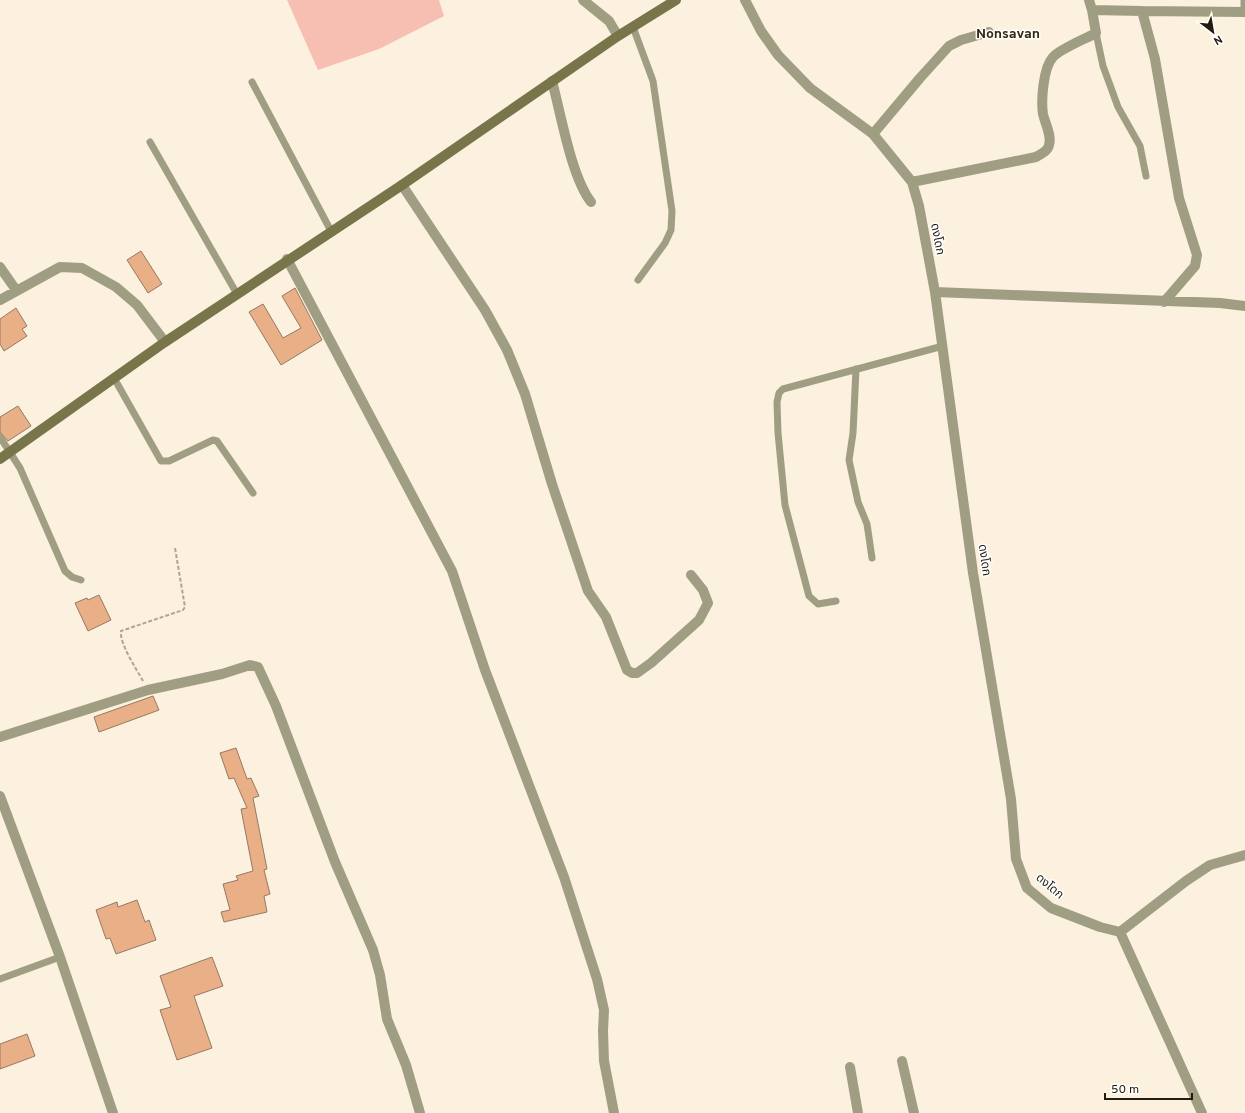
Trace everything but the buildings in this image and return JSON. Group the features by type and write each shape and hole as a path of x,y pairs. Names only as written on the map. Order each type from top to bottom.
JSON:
{"street":[{"path":"583,0 609,21 618,36"},
{"path":"0,459 165,342 287,259 402,185 618,36 676,0"},
{"name":"ดงโดก","path":"745,0 761,31 778,55 810,88 873,134 912,182 919,206 935,292 973,573 1011,799 1016,859 1027,888 1051,908 1100,927 1120,932"},
{"path":"912,182 1036,157 1046,151 1050,145 1050,138 1043,115 1041,95 1052,58 1096,33 1091,5 1142,11 1244,12"},
{"path":"1142,11 1155,59 1179,198 1197,255 1195,266 1164,302"},
{"path":"873,134 949,46 961,40 989,32"},
{"path":"552,81 582,191 591,202"},
{"path":"402,185 485,310 507,350 525,394 552,484 588,591 606,617 627,670 637,674 699,620 708,603 703,590 691,575"},
{"path":"287,259 452,571 485,670 564,877 597,978 604,1010 604,1061 614,1113"},
{"path":"0,267 16,290"},
{"path":"0,300 60,267 82,268 116,288 137,305 165,342"},
{"path":"935,292 1220,303 1245,306"},
{"path":"0,737 148,690 222,674 250,665 258,667 276,706 335,862 373,950 380,975 387,1019 406,1065 420,1113"},
{"path":"0,796 60,957 113,1113"},
{"path":"1202,1113 1120,932 1186,881 1210,865 1245,855"},
{"path":"902,1061 914,1113"},
{"path":"850,1068 858,1113"}],"lane":[{"path":"1244,0 1244,12"},
{"path":"633,27 653,81 672,212 670,230 665,243 638,280"},
{"path":"1096,33 1103,66 1118,107 1140,146 1146,176"},
{"path":"252,82 331,231"},
{"path":"150,142 237,294"},
{"path":"836,601 818,604 809,596 786,505 777,402 779,393 783,390 856,369 943,346"},
{"path":"856,369 853,433 849,460 858,502 867,524 872,558"},
{"path":"114,378 161,461 169,461 213,440 217,441 253,493"},
{"path":"0,437 20,468 65,571 72,577 81,580"},
{"path":"0,979 60,957"}],"path":[{"path":"148,690 120,636 121,631 183,610 184,607 176,548"}],"shaded area":[{"path":"287,0 439,0 444,16 379,49 318,70"}],"district":[{"name":"Nonsavan","path":"1008,33"}]}
